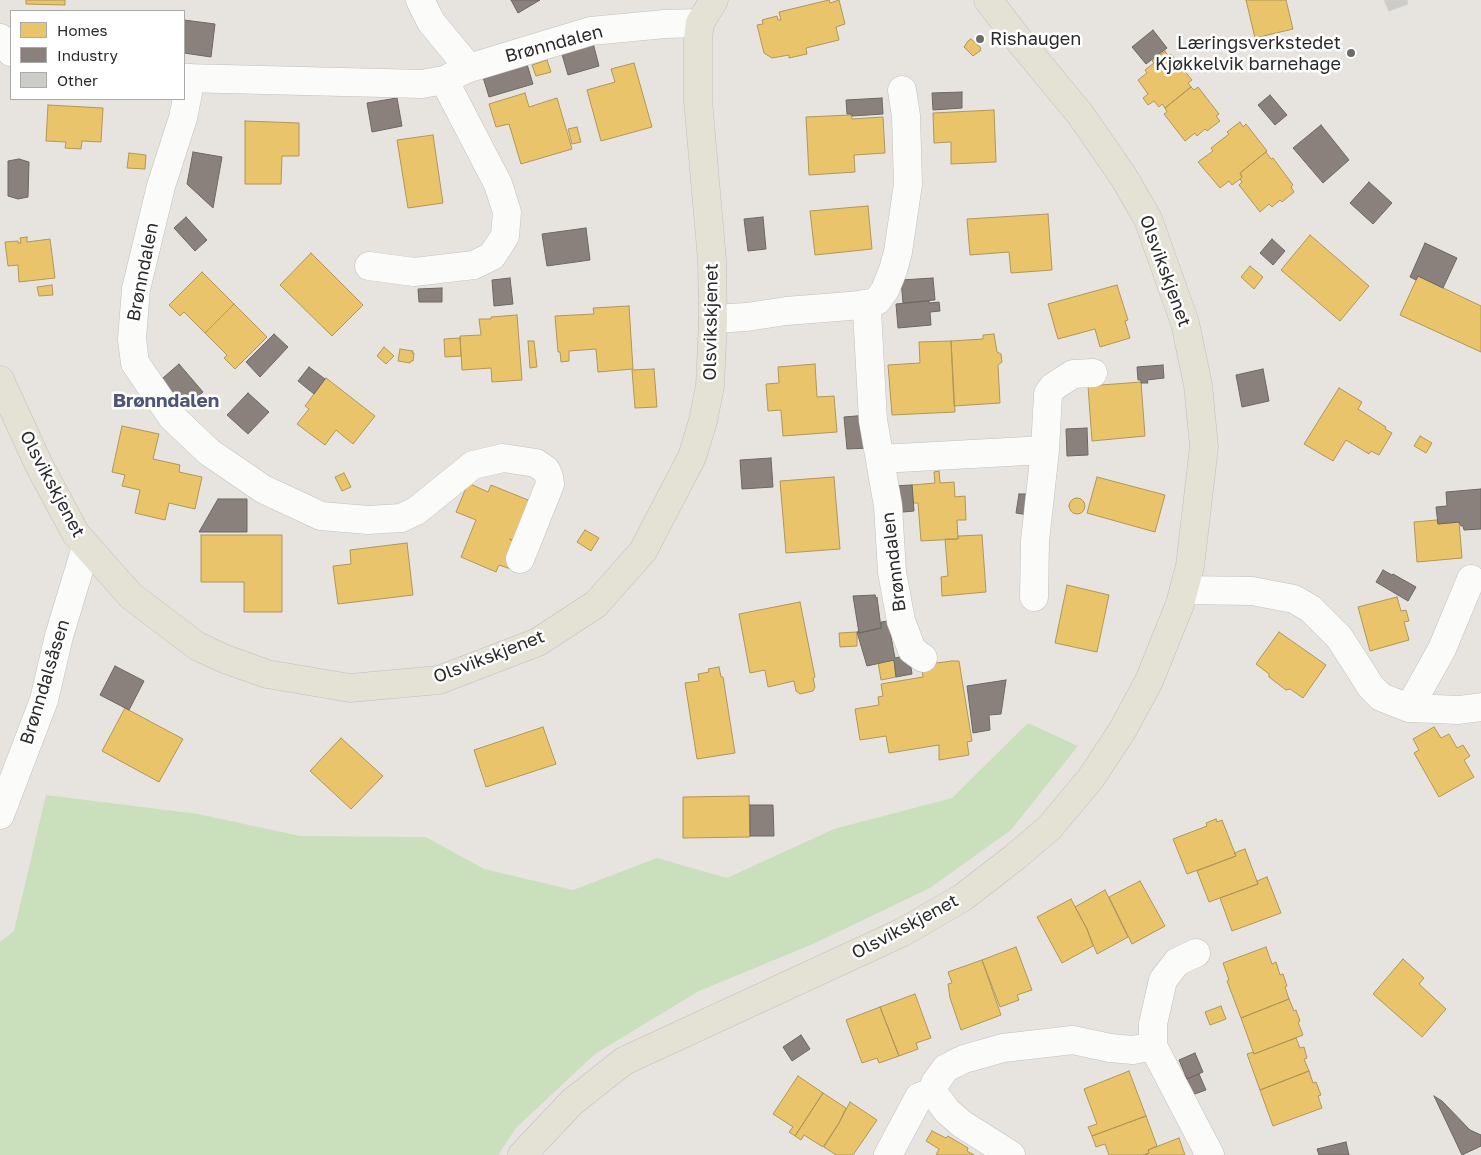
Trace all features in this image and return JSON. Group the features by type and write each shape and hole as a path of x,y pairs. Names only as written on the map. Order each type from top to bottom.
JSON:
{"main road":[{"name":"Olsvikskjenet","path":"0,380 39,465 76,534 131,596 197,646 224,659 267,674 350,688 439,680 538,642 596,604 643,551 692,457 704,421 710,386 714,319 712,260 698,100 698,38 700,23 714,0"},
{"name":"Olsvikskjenet","path":"522,1155 572,1102 624,1061 903,932 962,898 1016,857 1050,827 1091,778 1122,731 1150,681 1180,604 1190,566 1204,447 1198,385 1185,323 1148,218 1123,176 1080,114 988,0"}],"street":[{"path":"420,0 431,22 469,68"},
{"name":"Brønndalen","path":"185,98 187,78 422,84 444,80 469,68 591,31 665,24 700,23"},
{"path":"0,38 10,51"},
{"path":"369,266 414,272 474,265 492,256 505,236 507,212 498,184 444,80"},
{"path":"714,319 747,317 877,301 885,290 898,252 908,184 906,116 902,90"},
{"name":"Brønndalen","path":"185,100 183,118 161,186 136,288 132,339 135,363 172,417 209,452 263,489 321,516 368,520 400,518 416,511 473,466 503,458 536,463 546,470 550,477 550,484 520,559"},
{"name":"Brønndalen","path":"864,304 867,311 873,420 888,506 892,572 902,621 912,650 923,658"},
{"path":"1034,597 1036,541 1045,450 1048,394 1052,387 1073,374 1093,373"},
{"path":"880,459 1045,450"},
{"name":"Brønndalsåsen","path":"0,815 44,700 59,636 86,547"},
{"path":"1409,708 1442,649 1471,579"},
{"path":"1184,590 1252,591 1294,599 1311,609 1339,636 1371,687 1381,697 1409,708 1459,710 1481,706"},
{"path":"1196,952 1177,962 1163,980 1153,1024 1153,1046 1210,1155"},
{"path":"1011,1155 962,1124 947,1111 933,1092 935,1083 946,1068 964,1059 1003,1048 1073,1040 1110,1048 1133,1050 1153,1046"},
{"path":"888,1155 919,1098 933,1092"}],"green space":[{"path":"1028,723 1078,746 1011,830 930,888 813,944 699,991 595,1054 516,1128 498,1155 0,1155 0,942 14,931 46,795 198,814 300,836 426,837 484,869 573,890 657,858 727,878 834,829 952,798"}],"building: Homes":[{"path":"26,0 65,0 65,5 26,4"},
{"path":"829,0 830,3 839,0 845,24 836,27 839,40 806,48 807,54 789,58 789,55 772,58 764,53 757,25 763,24 762,20 777,16 778,20 781,20 779,12"},
{"path":"1246,0 1286,0 1293,29 1255,38"},
{"path":"971,39 981,48 973,56 964,47"},
{"path":"1165,51 1168,56 1171,54 1192,80 1188,83 1191,87 1165,108 1162,104 1159,107 1154,101 1148,105 1143,98 1148,94 1138,80 1147,73 1145,70 1154,63 1152,61"},
{"path":"547,60 551,72 536,76 532,65"},
{"path":"634,63 652,127 601,141 587,90 615,82 611,69"},
{"path":"1191,87 1194,90 1198,87 1219,114 1216,116 1220,121 1207,131 1205,129 1197,136 1195,133 1185,141 1164,114 1167,112 1165,108"},
{"path":"525,93 529,107 557,98 572,149 521,164 509,124 496,127 489,104"},
{"path":"48,105 103,108 101,142 82,141 81,149 65,148 66,142 46,141"},
{"path":"994,110 996,162 951,164 951,142 934,143 933,113"},
{"path":"851,115 852,119 883,117 885,153 854,155 855,172 809,175 806,117"},
{"path":"245,121 299,123 299,156 282,156 281,184 245,184"},
{"path":"1240,122 1243,127 1246,124 1267,151 1240,173 1242,177 1240,179 1232,185 1229,181 1220,188 1198,162 1213,151 1211,148 1229,134 1227,132"},
{"path":"577,127 581,142 572,144 568,129"},
{"path":"433,135 443,203 408,208 397,140"},
{"path":"1266,152 1271,159 1273,158 1293,185 1291,187 1294,192 1282,202 1280,200 1272,207 1269,204 1260,212 1239,185 1242,182 1240,173"},
{"path":"129,153 146,155 145,169 127,168"},
{"path":"868,206 872,249 815,255 810,211"},
{"path":"1048,214 1052,270 1011,273 1009,252 970,255 967,219"},
{"path":"1310,235 1369,286 1340,321 1281,270"},
{"path":"27,237 27,242 50,239 55,278 19,282 18,265 8,266 5,242 18,241 18,243 21,243 20,238"},
{"path":"311,253 363,305 332,336 280,285"},
{"path":"1250,266 1263,277 1254,289 1241,277"},
{"path":"202,272 234,304 205,333 184,312 180,316 169,305"},
{"path":"1418,276 1481,306 1481,352 1400,315"},
{"path":"52,285 53,295 39,296 37,287"},
{"path":"1117,285 1128,320 1125,321 1130,338 1100,347 1095,329 1058,339 1048,304"},
{"path":"234,304 267,337 235,369 224,358 227,355 205,333"},
{"path":"629,306 633,369 598,372 596,349 569,351 569,361 561,362 560,352 558,352 555,316 594,314 593,308"},
{"path":"517,315 522,380 492,382 491,368 462,370 460,336 481,335 479,319"},
{"path":"994,334 997,352 1001,354 1002,362 998,365 1000,403 954,406 951,341 983,339 983,335"},
{"path":"460,338 461,356 445,357 444,339"},
{"path":"528,341 534,341 537,367 530,368"},
{"path":"951,341 955,412 892,415 888,365 920,363 919,342"},
{"path":"384,347 394,356 386,364 377,356"},
{"path":"400,349 413,351 413,361 410,363 398,361"},
{"path":"815,364 817,397 834,396 837,432 783,436 781,410 768,411 766,384 779,383 778,367"},
{"path":"654,369 657,407 635,408 632,370"},
{"path":"326,378 375,416 353,444 336,430 325,445 297,424 309,409 305,406"},
{"path":"1141,382 1145,436 1092,441 1088,386"},
{"path":"1339,388 1362,402 1358,409 1392,433 1379,455 1371,451 1369,454 1346,440 1333,461 1304,444"},
{"path":"122,426 159,434 153,459 180,465 179,472 202,477 195,509 169,503 165,520 135,513 140,490 122,486 125,475 112,472"},
{"path":"1420,436 1432,443 1426,453 1414,446"},
{"path":"939,471 940,483 954,482 955,497 965,496 966,520 957,520 958,539 921,541 918,503 913,503 912,485 935,483 934,472"},
{"path":"344,473 351,487 342,491 335,477"},
{"path":"834,477 840,549 786,553 780,481"},
{"path":"1097,477 1165,495 1155,532 1087,513"},
{"path":"468,483 488,492 491,485 533,502 517,541 509,539 525,545 514,570 499,565 496,572 461,557 476,520 456,512"},
{"path":"1074,498 1080,498 1085,503 1083,512 1074,514 1069,509 1069,503"},
{"path":"1437,520 1438,524 1459,522 1462,558 1417,562 1414,522"},
{"path":"585,530 599,538 591,551 577,542"},
{"path":"201,535 282,535 282,612 244,612 244,582 201,582"},
{"path":"982,535 986,592 942,596 941,577 948,576 945,539 958,539 958,536"},
{"path":"407,543 413,595 338,604 333,566 351,564 350,550"},
{"path":"1067,585 1109,595 1097,652 1055,643"},
{"path":"1397,597 1401,611 1406,610 1409,621 1404,622 1409,640 1370,651 1358,607"},
{"path":"800,602 815,677 813,678 815,687 813,691 800,694 796,691 794,681 768,687 765,670 750,673 739,614"},
{"path":"857,632 857,646 840,647 839,633"},
{"path":"1279,632 1326,665 1303,698 1290,689 1286,690 1256,664"},
{"path":"894,660 896,677 881,680 878,662"},
{"path":"959,661 972,741 967,742 969,755 939,760 939,745 889,753 886,736 860,740 855,709 879,705 878,697 883,696 881,684 923,677 921,665"},
{"path":"719,667 721,677 723,677 735,753 697,759 685,683 699,681 698,674 709,672 708,669"},
{"path":"125,708 183,739 159,782 102,751"},
{"path":"543,727 556,764 486,787 474,750"},
{"path":"1434,727 1441,738 1449,734 1457,748 1463,745 1470,756 1464,760 1474,777 1439,797 1414,753 1419,750 1413,739"},
{"path":"341,738 383,776 351,809 310,771"},
{"path":"749,796 750,837 683,838 683,797"},
{"path":"1216,819 1217,822 1222,820 1236,856 1187,874 1173,839 1207,826 1206,823"},
{"path":"1245,849 1258,884 1209,902 1197,871 1236,856 1234,853"},
{"path":"1267,877 1281,913 1232,931 1220,898 1258,884 1257,881"},
{"path":"1140,881 1165,926 1132,944 1109,897"},
{"path":"1105,890 1128,937 1097,954 1087,929 1075,907"},
{"path":"1071,899 1087,929 1093,946 1062,963 1037,917"},
{"path":"1016,947 1032,990 1017,995 1019,1000 1000,1007 982,960"},
{"path":"1266,947 1272,964 1276,962 1280,975 1283,974 1289,999 1241,1018 1227,981 1229,980 1223,963"},
{"path":"1403,959 1424,978 1419,984 1446,1009 1422,1037 1373,994"},
{"path":"982,960 1001,1015 961,1030 950,998 948,984 952,983 948,972"},
{"path":"915,994 931,1038 916,1043 918,1049 899,1056 880,1007"},
{"path":"1289,999 1294,1011 1296,1010 1303,1035 1254,1054 1241,1018"},
{"path":"1221,1006 1226,1019 1210,1025 1205,1012"},
{"path":"880,1007 899,1056 879,1063 877,1058 862,1063 846,1020"},
{"path":"1296,1038 1300,1048 1304,1047 1307,1058 1304,1059 1309,1071 1260,1090 1247,1054 1253,1052 1254,1054"},
{"path":"1129,1071 1146,1116 1092,1136 1088,1127 1097,1124 1084,1089"},
{"path":"1309,1071 1313,1083 1316,1082 1321,1095 1318,1096 1322,1108 1273,1126 1260,1090"},
{"path":"798,1076 823,1093 795,1136 789,1132 793,1127 773,1114"},
{"path":"823,1093 846,1108 839,1123 823,1147 804,1135 801,1140 795,1136"},
{"path":"850,1102 877,1120 853,1155 836,1155 824,1147"},
{"path":"1146,1116 1157,1146 1148,1150 1149,1153 1143,1155 1109,1155 1105,1144 1096,1147 1092,1136"},
{"path":"932,1131 946,1138 948,1136 968,1148 967,1151 974,1155 936,1155 939,1149 926,1141"},
{"path":"1179,1138 1185,1155 1143,1155 1149,1153 1148,1150"}],"building: Industry":[{"path":"511,0 540,0 518,13"},
{"path":"185,20 215,24 211,57 185,53"},
{"path":"1153,30 1167,48 1146,64 1132,47"},
{"path":"593,43 599,66 568,75 561,51"},
{"path":"526,61 533,84 489,97 482,74"},
{"path":"962,92 962,108 933,110 932,93"},
{"path":"1270,95 1287,115 1275,125 1258,105"},
{"path":"397,98 402,126 372,132 367,103"},
{"path":"882,98 883,114 852,116 852,114 847,114 846,100"},
{"path":"1321,125 1349,160 1323,183 1293,148"},
{"path":"193,152 222,157 213,208 187,184"},
{"path":"19,159 29,162 28,197 18,199 8,196 8,161"},
{"path":"1369,182 1392,203 1373,224 1350,203"},
{"path":"186,217 207,240 195,251 174,228"},
{"path":"763,217 766,249 748,251 744,219"},
{"path":"586,228 590,260 547,266 542,234"},
{"path":"1272,239 1285,251 1273,265 1260,253"},
{"path":"1425,243 1457,258 1443,288 1418,276 1416,280 1410,277"},
{"path":"510,278 513,304 494,306 492,280"},
{"path":"933,278 935,300 903,303 901,280"},
{"path":"442,288 442,302 419,302 418,289"},
{"path":"929,301 929,303 939,302 940,311 930,312 931,325 898,328 896,304"},
{"path":"274,334 288,347 260,377 246,362"},
{"path":"179,364 203,392 180,412 156,384"},
{"path":"1163,365 1164,378 1147,380 1148,383 1141,383 1141,380 1138,380 1137,367"},
{"path":"309,367 325,379 314,394 298,381"},
{"path":"1263,369 1269,401 1242,407 1236,375"},
{"path":"248,393 269,412 248,434 227,415"},
{"path":"868,415 870,448 847,449 844,417"},
{"path":"1087,428 1088,455 1067,456 1066,429"},
{"path":"771,458 773,487 742,489 740,460"},
{"path":"912,485 914,511 892,513 890,486"},
{"path":"1481,489 1481,529 1464,530 1459,522 1438,524 1436,507 1447,506 1446,492"},
{"path":"1019,494 1036,494 1034,516 1016,513"},
{"path":"218,499 247,499 247,532 199,532"},
{"path":"1383,570 1416,587 1408,601 1376,582"},
{"path":"875,595 877,597 881,628 859,633 853,596"},
{"path":"888,621 895,658 909,655 912,674 896,677 894,660 867,666 857,632 881,628 881,622"},
{"path":"115,666 144,681 129,710 100,695"},
{"path":"1006,680 1001,714 989,715 990,730 973,733 967,686"},
{"path":"750,805 773,805 774,836 750,836"},
{"path":"801,1035 810,1049 792,1061 783,1047"},
{"path":"1195,1053 1203,1072 1187,1079 1179,1060"},
{"path":"1199,1074 1206,1090 1189,1096 1181,1077 1185,1075 1187,1079"},
{"path":"1434,1096 1442,1101 1470,1130 1481,1135 1481,1146 1462,1155"},
{"path":"1346,1142 1349,1155 1319,1155 1317,1149"}],"building: Other":[{"path":"1384,0 1407,0 1408,4 1389,11"}],"place":[{"name":"Rishaugen","path":"980,39"},
{"name":"Læringsverkstedet Kjøkkelvik barnehage","path":"1351,53"}],"district":[{"name":"Brønndalen","path":"166,401"}]}
